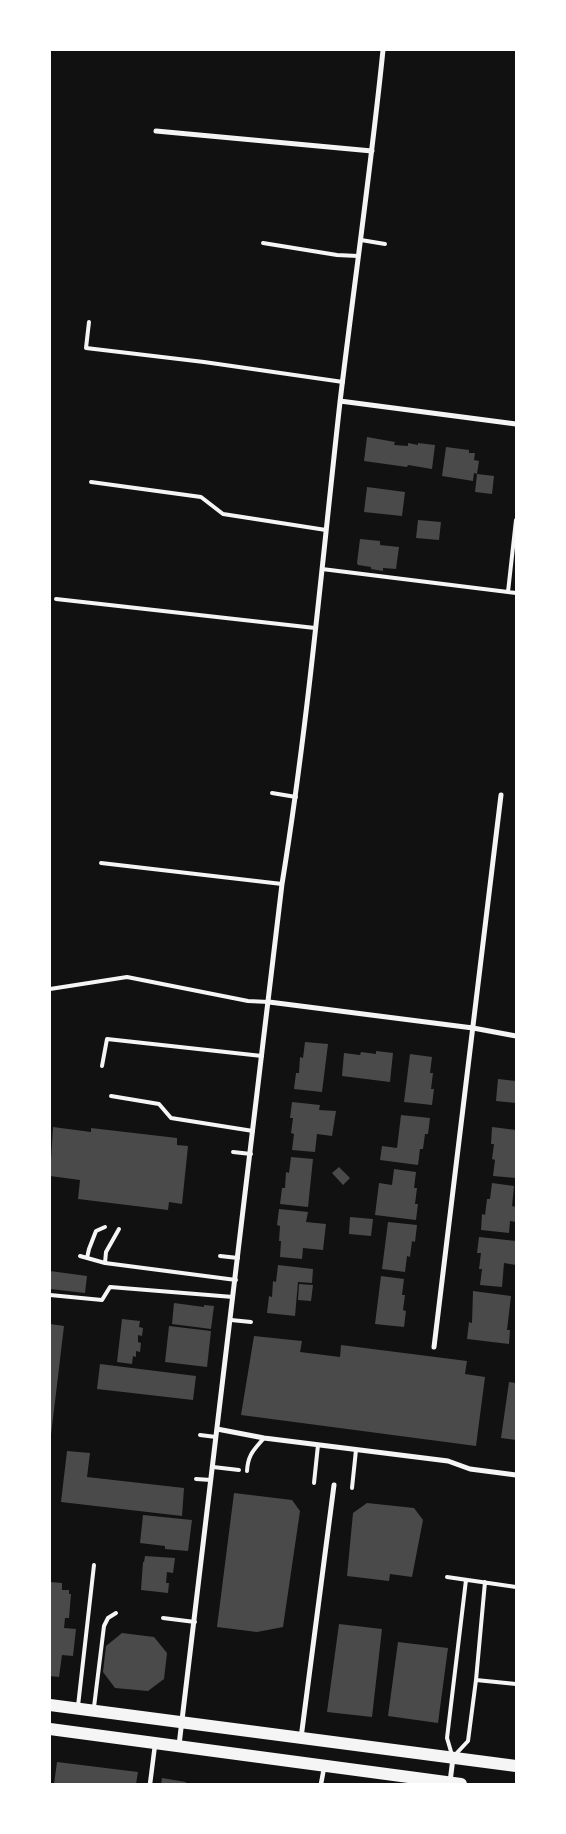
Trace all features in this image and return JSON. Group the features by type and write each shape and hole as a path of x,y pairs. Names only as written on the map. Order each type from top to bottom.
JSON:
{"main road":[{"path":"50,1705 516,1766"},
{"path":"50,1729 453,1784"}],"street":[{"path":"179,1746 282,884 296,796 340,400 372,152 383,50"},
{"path":"156,131 372,152"},
{"path":"340,400 516,424"},
{"path":"434,1347 501,795"},
{"path":"269,1002 473,1028 516,1036"},
{"path":"217,1429 264,1438 448,1461 470,1469 516,1475"},
{"path":"301,1738 334,1485"},
{"path":"150,1784 155,1743"},
{"path":"453,1758 453,1784"},
{"path":"322,1784 324,1765"}],"lane":[{"path":"360,240 385,244"},
{"path":"263,243 336,255 358,256"},
{"path":"89,322 86,348 204,362 343,382"},
{"path":"91,482 201,497 224,514 326,530"},
{"path":"508,592 516,520"},
{"path":"322,568 516,593"},
{"path":"56,599 315,628"},
{"path":"272,793 296,796"},
{"path":"101,863 282,884"},
{"path":"50,989 127,976 248,1001 269,1002"},
{"path":"102,1066 107,1038 262,1056"},
{"path":"111,1096 159,1104 171,1118 253,1131"},
{"path":"233,1152 251,1154"},
{"path":"88,1258 88,1249 96,1231 105,1227"},
{"path":"105,1263 106,1252 119,1229"},
{"path":"80,1256 105,1263 236,1280"},
{"path":"220,1256 238,1258"},
{"path":"50,1295 102,1300 110,1287 233,1297"},
{"path":"231,1320 251,1322"},
{"path":"200,1435 216,1437"},
{"path":"247,1471 250,1453 264,1438"},
{"path":"314,1483 318,1445"},
{"path":"352,1488 356,1450"},
{"path":"213,1467 239,1470"},
{"path":"196,1479 211,1480"},
{"path":"78,1708 94,1565"},
{"path":"447,1577 516,1587"},
{"path":"453,1758 447,1738 466,1580"},
{"path":"453,1758 468,1741 485,1582"},
{"path":"94,1710 104,1626 108,1618 116,1613"},
{"path":"163,1618 195,1622"},
{"path":"476,1680 516,1684"}],"building":[{"path":"367,437 395,442 394,445 408,446 408,443 418,445 418,443 435,445 432,469 364,461"},
{"path":"446,447 469,450 469,453 475,453 474,460 479,461 477,474 474,473 473,481 442,476"},
{"path":"477,474 494,476 492,494 475,492"},
{"path":"367,487 405,492 402,516 364,512"},
{"path":"418,520 441,522 439,540 416,538"},
{"path":"360,539 380,541 380,545 399,547 396,569 383,568 383,571 358,565"},
{"path":"305,1042 328,1044 322,1092 294,1089 296,1073 299,1073 300,1057 303,1058"},
{"path":"376,1051 393,1053 390,1082 342,1076 344,1053 360,1055 361,1052 376,1054"},
{"path":"410,1054 432,1057 431,1089 434,1089 432,1105 404,1102"},
{"path":"498,1079 516,1081 516,1103 496,1101"},
{"path":"292,1102 320,1105 319,1110 336,1111 332,1136 317,1134 315,1152 292,1150 294,1134 291,1133 293,1118 290,1118"},
{"path":"401,1115 430,1118 428,1134 425,1134 423,1149 420,1149 418,1165 380,1160 382,1146 397,1148"},
{"path":"53,1127 91,1132 91,1128 177,1138 177,1145 188,1146 182,1204 169,1202 168,1210 78,1199 80,1180 50,1176"},
{"path":"492,1127 516,1130 516,1178 493,1176 495,1160 492,1159 494,1144 491,1144"},
{"path":"291,1157 313,1159 308,1207 280,1204 282,1188 285,1188 286,1172 289,1173"},
{"path":"339,1167 350,1178 343,1185 332,1173"},
{"path":"394,1169 416,1172 415,1204 418,1204 416,1220 375,1215 379,1183 392,1185"},
{"path":"492,1183 514,1186 512,1206 516,1207 516,1222 510,1221 509,1233 481,1230 482,1214 485,1215"},
{"path":"279,1209 308,1212 306,1222 326,1224 323,1250 303,1248 302,1259 280,1257 280,1226 277,1225"},
{"path":"350,1217 373,1219 371,1236 349,1234"},
{"path":"388,1222 417,1225 415,1242 412,1241 410,1257 407,1256 405,1272 382,1269"},
{"path":"479,1237 516,1241 516,1265 504,1263 502,1287 480,1285 481,1253 477,1253"},
{"path":"278,1265 313,1269 312,1283 298,1282 295,1316 267,1313 269,1296 272,1297 273,1281 276,1282"},
{"path":"50,1271 87,1276 85,1293 50,1289"},
{"path":"381,1276 404,1279 402,1295 405,1295 403,1310 406,1311 404,1327 375,1324"},
{"path":"299,1284 313,1285 311,1301 298,1300"},
{"path":"473,1291 511,1296 507,1330 510,1330 509,1344 467,1339 469,1322 472,1323"},
{"path":"174,1303 204,1307 204,1305 214,1306 211,1329 172,1324"},
{"path":"122,1319 140,1321 139,1327 143,1328 142,1336 138,1335 138,1342 141,1343 140,1352 136,1351 136,1357 133,1356 132,1364 117,1362"},
{"path":"50,1324 64,1326 51,1435 50,1435"},
{"path":"169,1326 211,1331 207,1367 165,1362"},
{"path":"254,1336 302,1341 300,1352 340,1357 341,1345 467,1361 465,1374 485,1377 476,1446 241,1415"},
{"path":"100,1364 196,1376 193,1400 97,1389"},
{"path":"509,1382 516,1383 516,1440 501,1438"},
{"path":"67,1451 90,1453 87,1477 184,1488 182,1516 61,1502"},
{"path":"234,1493 292,1500 300,1511 283,1627 257,1632 217,1627"},
{"path":"367,1503 414,1508 423,1520 412,1577 390,1574 389,1581 347,1576 353,1513"},
{"path":"143,1515 192,1520 188,1551 165,1549 165,1546 140,1543"},
{"path":"145,1556 175,1558 173,1573 167,1572 166,1583 169,1583 168,1593 141,1590"},
{"path":"50,1582 62,1583 62,1590 69,1590 69,1594 71,1594 69,1618 65,1618 64,1628 76,1629 73,1656 62,1655 59,1677 50,1676"},
{"path":"339,1624 382,1629 372,1717 327,1712"},
{"path":"122,1633 154,1637 167,1653 164,1679 148,1691 115,1688 103,1672 106,1646"},
{"path":"398,1642 448,1648 438,1723 388,1716"},
{"path":"57,1762 138,1772 136,1784 54,1784"},
{"path":"162,1778 186,1782 185,1784 161,1784"}]}
